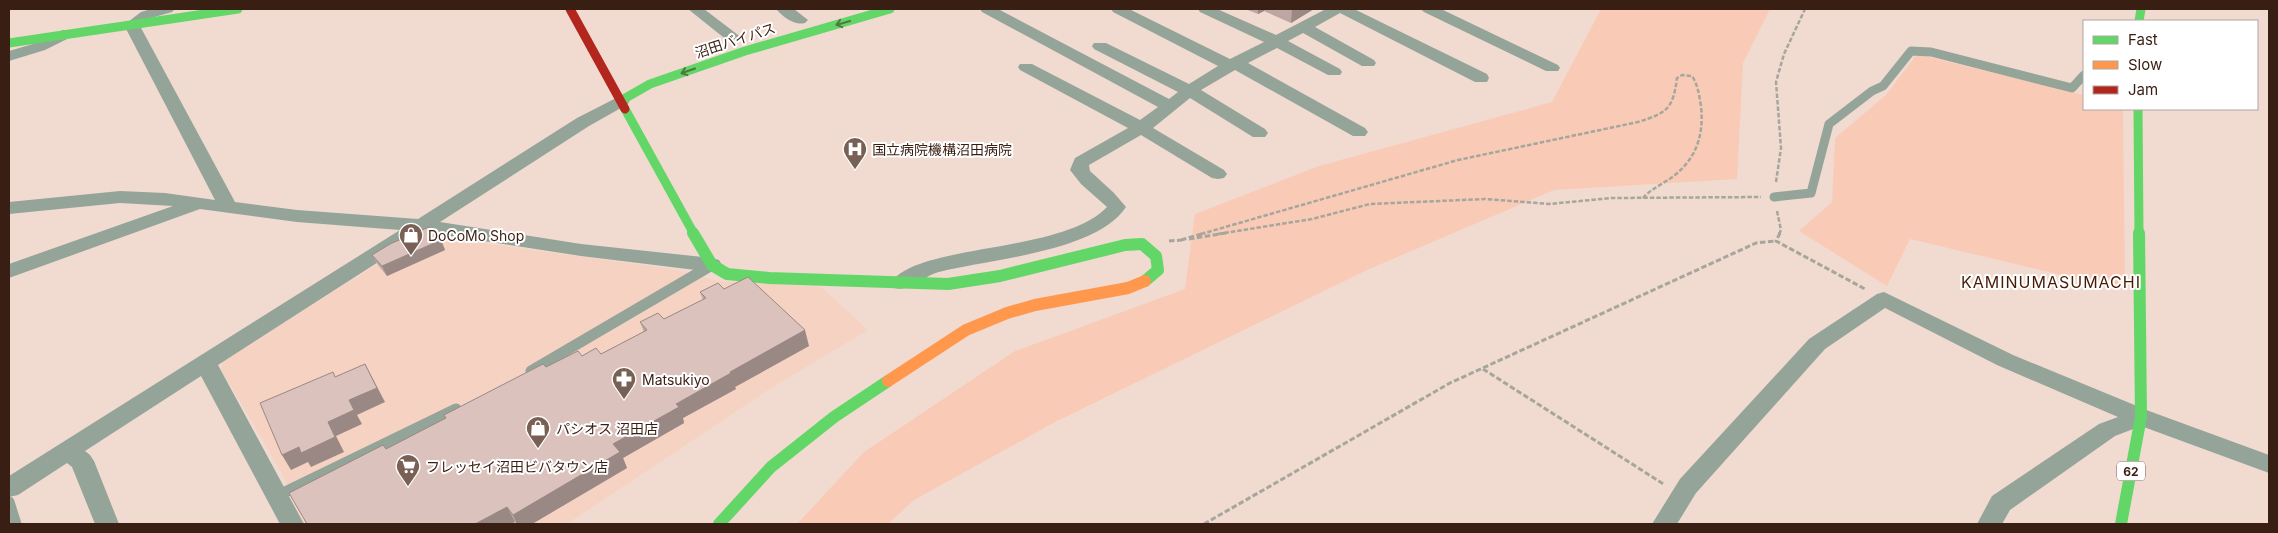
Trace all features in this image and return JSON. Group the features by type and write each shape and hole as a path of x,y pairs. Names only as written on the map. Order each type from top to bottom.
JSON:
{"street":[{"path":"132,25 146,15 167,9"},
{"path":"9,43 238,9"},
{"path":"570,9 614,78 626,113 712,265"},
{"path":"695,9 739,37"},
{"path":"784,9 804,19"},
{"name":"沼田バイパス","path":"622,100 650,84 728,57 890,9"},
{"path":"987,9 1170,106"},
{"path":"1118,9 1233,64 1359,132"},
{"path":"1206,9 1276,41 1334,72"},
{"path":"901,283 933,267 1061,238 1105,221 1114,215 1117,207 1105,194 1084,178 1079,170 1081,162 1141,128 1190,91 1233,64 1336,9"},
{"path":"1343,9 1482,78"},
{"path":"1429,9 1552,68"},
{"name":"沼田バイパス","path":"781,26 804,19"},
{"path":"132,25 224,197 227,208"},
{"path":"1303,27 1368,63"},
{"path":"9,56 38,47 63,34"},
{"name":"沼田バイパス","path":"716,44 739,37"},
{"path":"1100,46 1190,91 1259,133"},
{"path":"1026,67 1141,128 1218,174"},
{"path":"9,488 583,122 622,100"},
{"name":"62","path":"2121,524 2141,417 2138,110"},
{"path":"9,208 120,197 165,199 297,216 421,225 581,250 712,265 727,274 901,283 948,284 1000,276 1125,245 1142,244 1156,256 1158,270 1145,281 1128,288 1034,305 1007,313 966,330 834,417 771,467 718,524"},
{"path":"9,271 196,204"},
{"path":"1664,524 1682,496 1818,344 1884,299 2005,360 2141,417 2269,464"},
{"path":"206,364 292,524"},
{"path":"1989,524 2001,503 2107,430 2141,417"},
{"path":"67,452 82,460 107,524"}],"lane":[{"path":"1774,196 1811,193 1829,124 1872,91 1883,86 1911,51 1931,52 2072,88 2083,76"},
{"path":"517,380 712,265"},
{"path":"277,496 464,405"},
{"path":"9,502 16,524"}],"path":[{"path":"1776,241 1781,230 1774,196 1781,148 1776,82 1784,54 1804,9"},
{"path":"1181,240 1458,160 1602,131 1663,114 1671,107 1677,78 1682,75 1692,76 1697,83 1703,122 1702,141 1686,165 1664,182 1648,191 1643,198"},
{"path":"1142,244 1254,230 1312,220 1370,204 1485,199 1549,204 1643,198 1774,196"},
{"path":"1204,524 1450,383 1756,243 1776,241 1884,299"},
{"path":"1482,368 1682,496"}],"shaded area":[{"path":"1601,9 1770,9 1743,63 1737,179 1554,190 1367,270 1057,421 914,500 888,524 797,524 864,452 1015,351 1185,289 1195,214 1319,166 1552,102"},
{"path":"1917,54 2083,95 2083,110 2123,110 2125,290 1910,239 1887,286 1799,231 1832,202 1835,138 1886,95"},
{"path":"425,235 673,269 718,281 821,287 868,330 774,386 567,524 305,524 293,502 284,477 221,369 224,360"}],"building":[{"path":"429,227 441,240 382,266 372,255 390,244"},
{"path":"748,277 805,330 676,404 679,407 613,444 620,452 513,515 507,507 475,524 307,524 289,493 383,445 386,449 446,418 444,415 543,364 546,367 578,351 582,356 596,348 601,354 647,330 640,322 658,313 664,319 706,298 700,292 718,283 724,289"},
{"path":"365,364 377,388 349,400 354,410 328,422 335,437 301,453 299,447 282,455 260,403 333,372 335,377"}],"traffic: fast":[{"path":"9,43 238,9"},
{"path":"622,100 650,84 745,51 890,9"},
{"path":"2139,20 2141,9"},
{"path":"625,109 702,249 712,265 727,274 769,278 948,284 1000,276 1125,245 1142,244 1156,256 1158,270 1145,281"},
{"path":"2121,524 2141,417 2138,110"},
{"path":"719,524 771,467 834,417 888,381"}],"traffic: slow":[{"path":"888,381 966,330 1007,313 1035,305 1128,288 1145,281"}],"traffic: jam":[{"path":"570,9 625,109"}],"place":[{"name":"国立病院機構沼田病院","path":"855,170"},
{"name":"DoCoMo Shop","path":"411,256"},
{"name":"Matsukiyo","path":"624,400"},
{"name":"パシオス 沼田店","path":"538,449"},
{"name":"フレッセイ沼田ビバタウン店","path":"408,487"}],"district":[{"name":"KAMINUMASUMACHI","path":"2051,282"}]}
